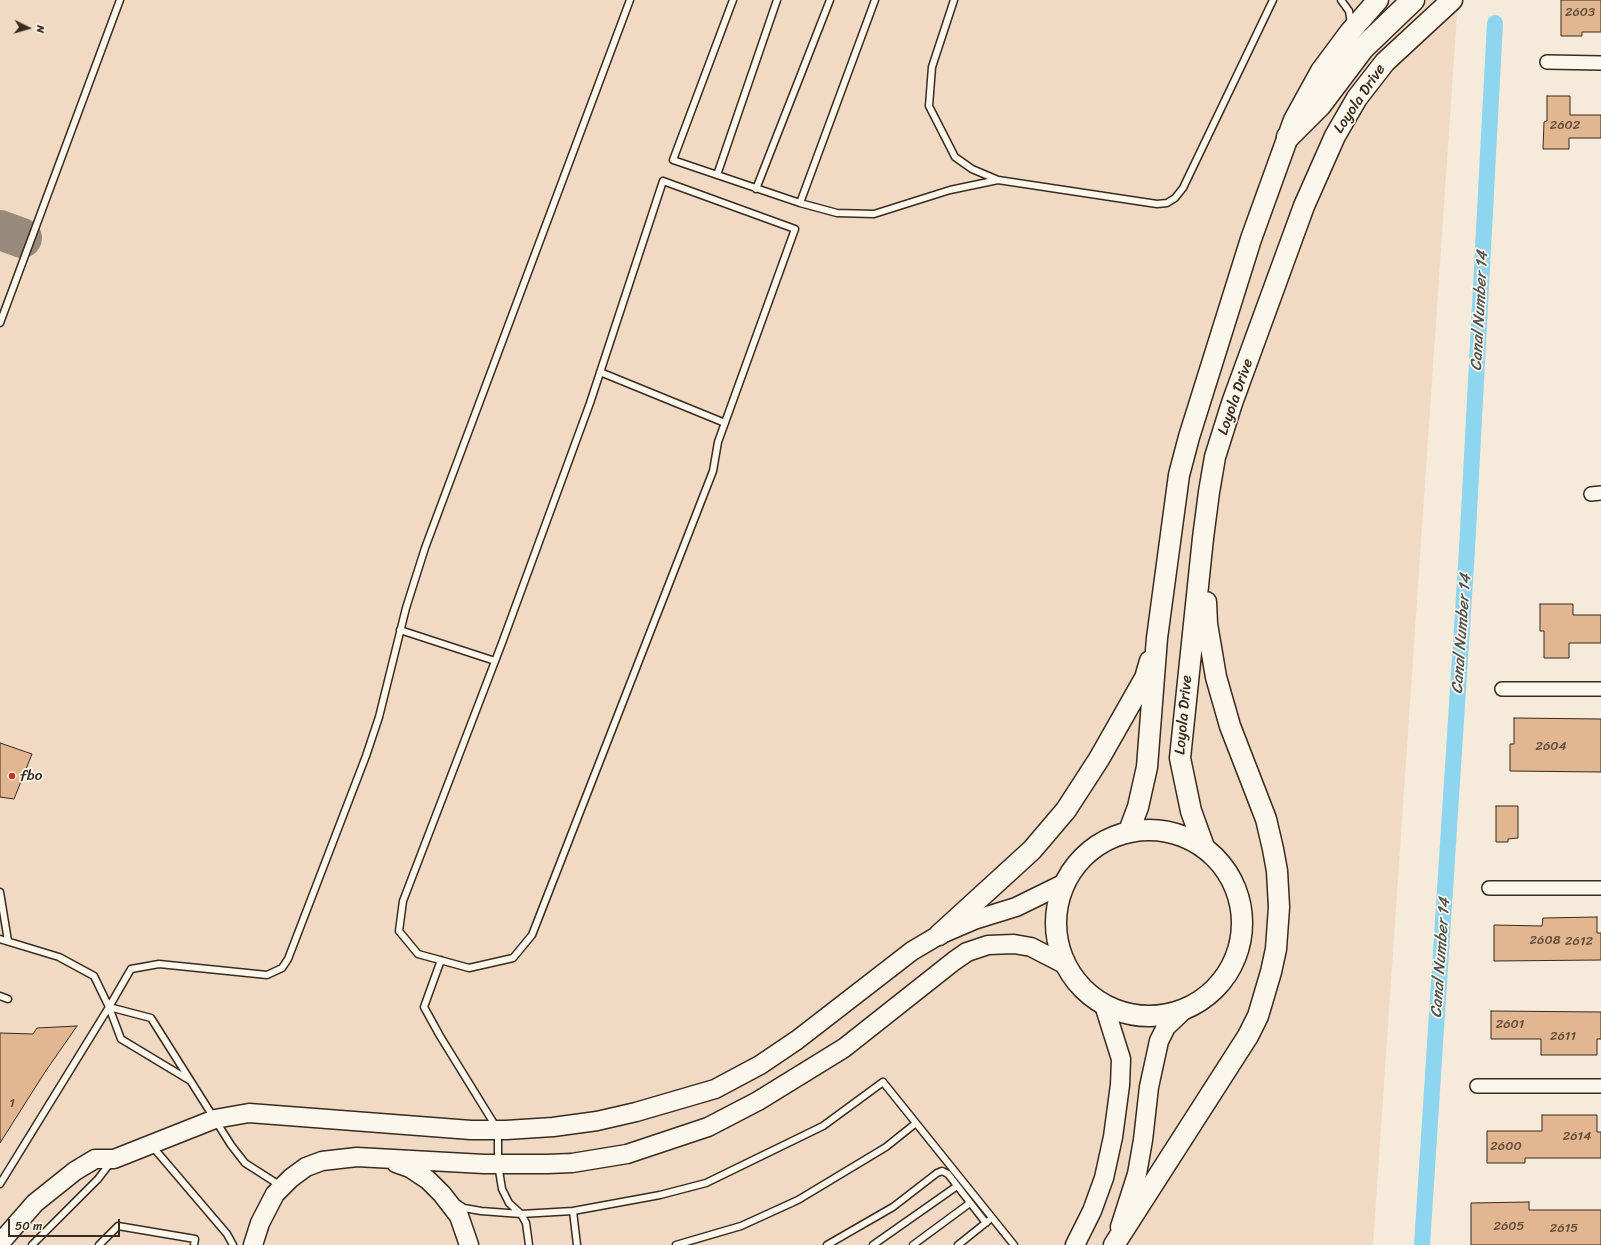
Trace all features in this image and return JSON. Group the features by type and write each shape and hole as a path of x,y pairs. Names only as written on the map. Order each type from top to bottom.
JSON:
{"highway":[{"path":"1288,137 1320,105 1363,48 1413,0"}],"main road":[{"path":"1128,832 1143,788 1147,767 1157,638 1183,457 1250,239 1294,120 1321,72 1350,32 1378,0"},
{"name":"Loyola Drive","path":"1204,847 1190,811 1180,758 1203,538 1215,457 1232,403 1304,206 1335,136 1357,98 1385,62 1452,0"},
{"path":"1114,1245 1248,1036 1258,1016 1276,949 1279,908 1277,871 1266,819 1230,726 1216,676 1207,624 1203,538"},
{"path":"939,935 1032,850 1066,810 1099,759 1145,678 1157,638"},
{"path":"1114,1245 1137,1174 1143,1140 1149,1087 1159,1042 1166,1027 1185,1009 1209,994 1228,973 1239,947 1242,920 1237,892 1224,867 1204,847 1181,834 1155,829 1128,832 1102,842 1081,860 1065,883 1057,910 1057,938 1066,965 1082,988 1104,1005 1130,1015 1158,1016 1185,1009"},
{"path":"0,1243 35,1203 76,1171 95,1159 114,1159 150,1143 215,1119 249,1113 310,1116 471,1130 552,1127 597,1121 636,1112 715,1089 760,1065 797,1040 912,952 939,935 974,920 1016,907 1065,883"},
{"path":"253,1245 260,1223 275,1194 291,1178 306,1167 322,1161 337,1158 357,1157 498,1164 572,1163 627,1154 708,1127 758,1101 844,1048 954,960 975,948 999,944 1031,947 1066,965"},
{"path":"1075,1245 1092,1211 1104,1178 1113,1137 1120,1085 1121,1059 1104,1005"},
{"path":"384,1159 410,1168 428,1180 442,1194 459,1216 469,1245"}],"street":[{"path":"1548,62 1601,63"},
{"path":"1502,689 1601,689"},
{"path":"1489,888 1601,888"},
{"path":"1477,1086 1601,1086"}],"lane":[{"path":"0,323 120,0"},
{"path":"0,1184 131,969 159,964 267,975 282,968 288,959 366,756 390,675 400,630 425,548 630,0"},
{"path":"733,0 673,160 800,204 837,213 874,214 950,190 998,180"},
{"path":"717,175 777,0"},
{"path":"756,189 830,0"},
{"path":"800,204 875,0"},
{"path":"954,0 932,67 930,106 955,157 972,169 998,180 1157,204 1167,203 1176,198 1182,188 1273,1"},
{"path":"1340,0 1349,12 1351,18 1350,32"},
{"path":"664,181 795,229 718,442 713,472 532,935 513,958 469,968 418,954 399,931 402,900 495,661 600,372 664,181"},
{"path":"600,372 725,422"},
{"path":"400,630 495,661"},
{"path":"0,892 8,941"},
{"path":"0,939 59,957 94,976 109,1007 121,1039 192,1082"},
{"path":"441,960 424,1007 440,1036 498,1130 498,1164 502,1189 505,1197 521,1214 526,1223 529,1245"},
{"path":"0,996 8,999"},
{"path":"109,1007 151,1018 215,1119 230,1146 245,1163 282,1187"},
{"path":"442,1194 464,1208 521,1214 573,1212 660,1195 706,1183 823,1126 883,1082 1014,1245"},
{"path":"676,1245 741,1226 798,1200 886,1147 916,1123"},
{"path":"150,1143 226,1234 233,1245"},
{"path":"32,1245 98,1179 114,1159"},
{"path":"827,1245 893,1207 937,1173 942,1171 948,1174 986,1224"},
{"path":"873,1245 957,1186"},
{"path":"913,1245 970,1204"},
{"path":"573,1212 577,1245"},
{"path":"958,1245 992,1218"},
{"path":"99,1245 118,1226 195,1239 194,1245"}],"shaded area":[{"path":"0,0 1458,0 1373,1245 0,1245"}],"building":[{"path":"1561,0 1601,0 1601,32 1582,32 1582,36 1561,36"},
{"path":"1547,96 1570,96 1570,115 1601,115 1601,138 1569,138 1569,149 1543,149 1544,122 1547,121"},
{"path":"1540,604 1573,604 1573,615 1601,615 1601,643 1569,643 1569,658 1544,658 1544,631 1540,631"},
{"path":"1514,718 1601,719 1601,772 1510,771 1510,744 1514,744"},
{"name":"fbo","path":"0,743 32,754 14,799 0,797"},
{"path":"1496,806 1518,806 1518,838 1508,839 1508,842 1496,842"},
{"path":"1597,917 1597,933 1601,933 1601,960 1494,961 1494,925 1542,926 1543,918"},
{"path":"1491,1011 1601,1012 1601,1039 1597,1039 1597,1055 1541,1055 1541,1039 1491,1039"},
{"path":"77,1026 45,1072 0,1143 0,1033 33,1034 37,1028"},
{"path":"1542,1115 1597,1115 1597,1132 1601,1132 1601,1158 1525,1158 1525,1163 1487,1163 1487,1131 1542,1131"},
{"path":"1529,1202 1529,1210 1601,1210 1601,1245 1471,1245 1471,1203"}],"waterway":[{"name":"Canal Number 14","path":"1422,1245 1467,550 1495,23"}],"taxiway":[{"path":"0,230 22,238"}],"place":[{"name":"fbo","path":"12,776"}]}
